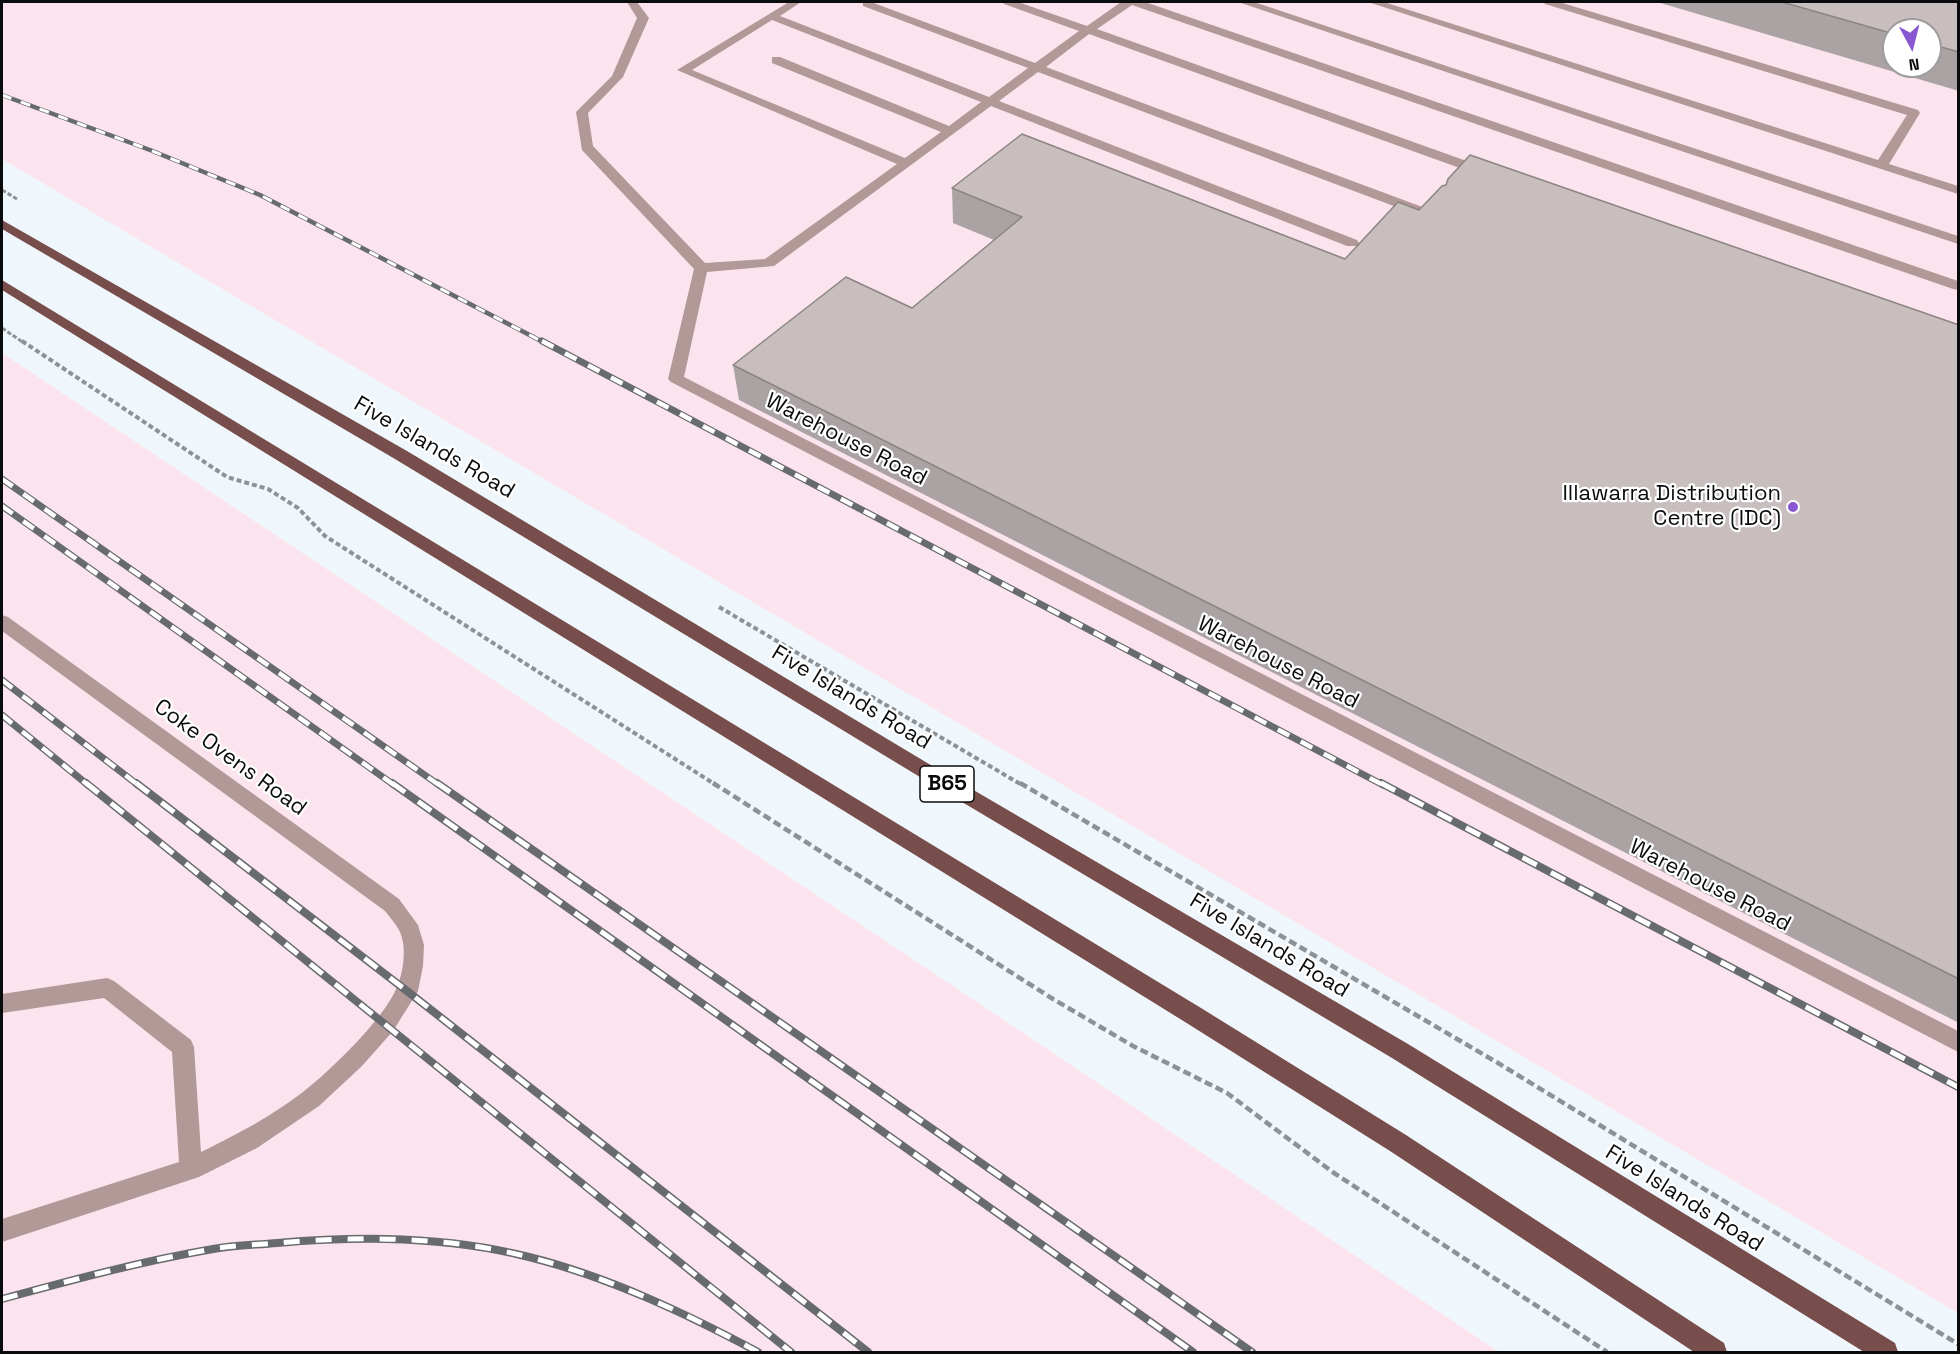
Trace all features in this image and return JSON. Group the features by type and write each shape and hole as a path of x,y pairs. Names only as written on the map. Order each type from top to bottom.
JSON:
{"main road":[{"name":"Five Islands Road","path":"2,224 411,460 922,769 1400,1051 1886,1353"},
{"path":"2,284 1398,1143 1715,1353"}],"street":[{"path":"632,2 643,18 617,77 582,112 587,147 701,268 769,263 1128,2"},
{"path":"796,2 683,70 906,163"},
{"path":"1008,2 1501,178"},
{"path":"1135,2 1959,286"},
{"path":"1244,2 1959,240"},
{"path":"1374,2 1959,190"},
{"path":"1549,2 1914,113 1882,165"},
{"path":"867,4 1430,215"},
{"path":"771,16 1352,243"},
{"path":"776,60 950,131"},
{"name":"Warehouse Road","path":"701,268 676,379 1959,1042"},
{"name":"Coke Ovens Road","path":"2,622 392,905 411,931 414,945 413,966 407,991 385,1024 354,1059 311,1099 249,1140 191,1169"},
{"path":"2,1003 107,988 183,1047 191,1169 2,1230"}],"path":[{"path":"2,190 20,200"},
{"path":"2,328 227,477 268,489 298,508 325,536 1053,999 1132,1046 1227,1093 1334,1173 1607,1353"},
{"path":"709,601 1498,1063 1959,1344"}],"shaded area":[{"path":"2,2 1958,2 1958,1313 2,159"},
{"path":"2,353 965,994 1499,1352 2,1352"}],"building":[{"path":"1782,2 1959,2 1959,52 1942,47 1942,18 1882,18 1882,31"},
{"path":"1022,134 1345,259 1398,202 1419,210 1442,186 1446,185 1448,179 1470,155 1959,325 1959,979 733,365 846,277 912,308 1022,217 952,188"}],"railway":[{"path":"2,95 150,150 260,195 545,343"},
{"path":"542,341 1383,785"},
{"path":"2,479 439,785"},
{"path":"2,506 394,785"},
{"path":"2,680 138,785"},
{"path":"2,715 88,785"},
{"path":"86,783 791,1352"},
{"path":"136,783 407,991 868,1352"},
{"path":"392,783 1193,1352"},
{"path":"437,783 1252,1352"},
{"path":"1381,783 1958,1087"},
{"path":"2,1299 133,1265 221,1248 340,1239 435,1241 498,1250 559,1265 646,1297 758,1352"}],"place":[{"name":"Illawarra Distribution Centre (IDC)","path":"1793,507"}]}
